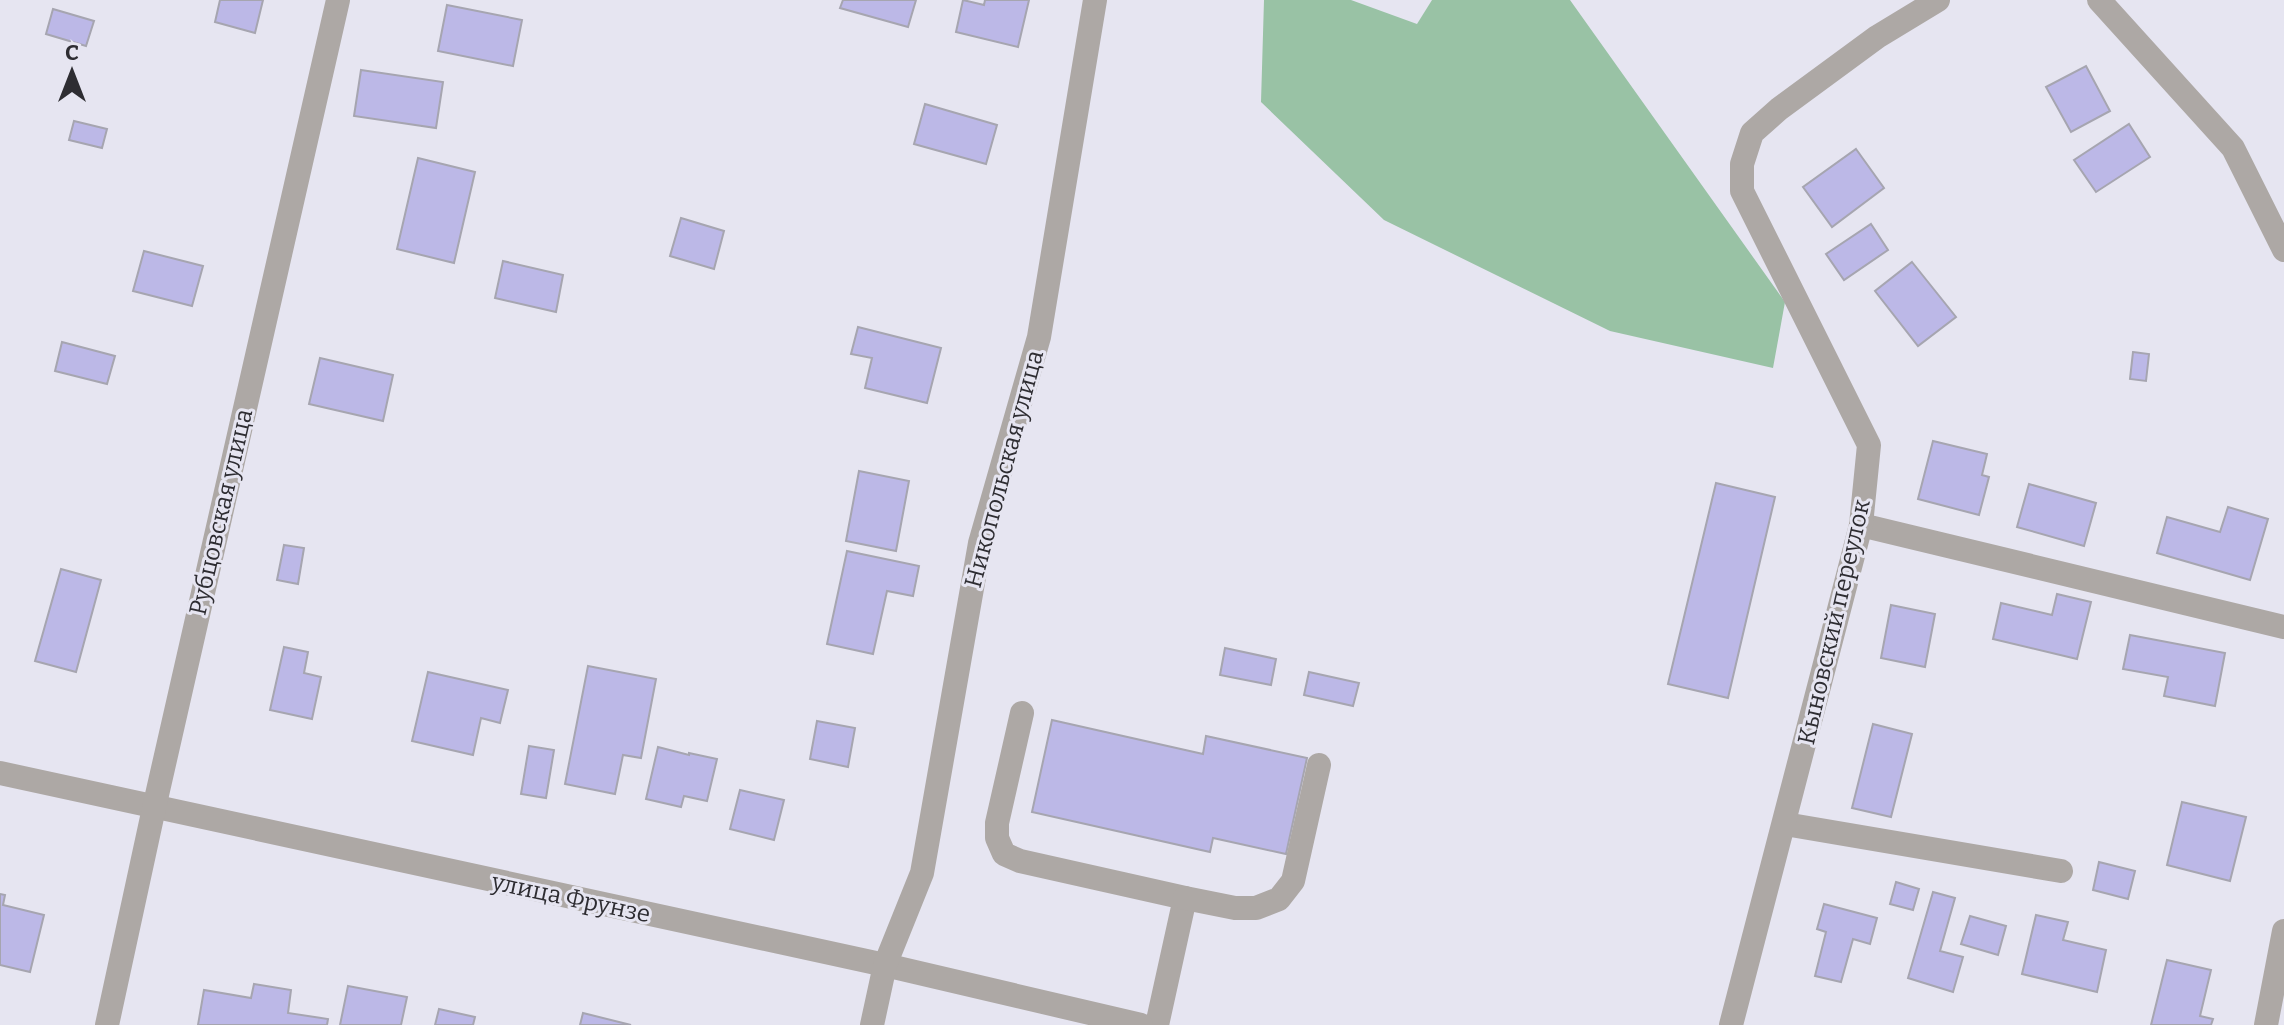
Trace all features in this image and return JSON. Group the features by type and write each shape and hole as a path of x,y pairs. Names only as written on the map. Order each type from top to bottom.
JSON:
{"street":[{"name":"Рубцовская улица","path":"107,1025 338,0"},
{"name":"Никопольская улица","path":"872,1025 885,965 922,873 980,543 1039,337 1095,0"},
{"name":"Кыновский переулок","path":"1731,1025 1861,525 1869,445 1742,191 1742,164 1752,133 1779,109 1877,37 1938,0"},
{"path":"2099,0 2233,148 2284,250"},
{"path":"1861,525 2284,627"},
{"path":"1022,713 997,823 997,838 1004,854 1020,861 1235,908 1256,908 1279,899 1293,881 1319,765"},
{"name":"улица Фрунзе","path":"0,773 885,965 1141,1025"},
{"path":"1785,824 2061,871"},
{"path":"1157,1025 1185,898"},
{"path":"2266,1025 2284,931"}],"green space":[{"path":"1264,0 1351,0 1417,24 1432,0 1570,0 1785,302 1773,368 1610,331 1384,220 1261,102"}],"building":[{"path":"220,0 263,0 255,33 215,22"},
{"path":"843,0 916,0 908,27 840,8"},
{"path":"963,0 984,5 985,0 1029,0 1018,47 956,32"},
{"path":"447,5 522,20 513,66 438,51"},
{"path":"53,9 94,21 86,46 46,34"},
{"path":"2086,66 2110,111 2071,132 2046,87"},
{"path":"361,70 443,82 436,128 354,116"},
{"path":"925,104 997,125 986,164 914,144"},
{"path":"74,121 107,129 102,148 69,140"},
{"path":"2129,124 2150,157 2096,192 2074,160"},
{"path":"1856,149 1884,188 1832,227 1803,187"},
{"path":"418,158 475,172 454,263 397,249"},
{"path":"681,218 724,231 714,269 670,256"},
{"path":"1871,224 1888,250 1844,280 1826,254"},
{"path":"144,251 203,266 192,306 133,291"},
{"path":"503,261 563,275 556,312 495,298"},
{"path":"1912,262 1956,317 1918,346 1875,291"},
{"path":"858,327 941,348 927,403 865,388 872,358 851,354"},
{"path":"62,342 115,356 107,384 55,371"},
{"path":"2133,352 2149,354 2146,381 2130,379"},
{"path":"320,358 393,375 383,421 309,404"},
{"path":"1933,441 1987,454 1982,475 1989,477 1979,515 1918,499"},
{"path":"859,471 909,481 896,551 846,541"},
{"path":"1716,483 1775,497 1728,698 1668,684"},
{"path":"2029,484 2096,503 2084,546 2017,527"},
{"path":"2228,507 2268,519 2250,580 2157,553 2167,517 2220,532"},
{"path":"284,545 304,548 298,584 277,580"},
{"path":"847,551 919,566 913,596 887,591 873,654 827,644"},
{"path":"61,569 101,580 76,672 35,661"},
{"path":"2057,594 2091,602 2077,659 1993,639 2001,603 2052,615"},
{"path":"1891,605 1935,614 1925,667 1881,658"},
{"path":"2130,635 2225,653 2215,706 2164,696 2168,677 2123,669"},
{"path":"284,647 308,652 304,673 321,677 312,719 270,710"},
{"path":"1225,648 1276,659 1271,685 1220,675"},
{"path":"588,666 656,679 641,758 623,755 615,794 565,784"},
{"path":"428,672 508,690 500,723 481,718 473,755 412,741"},
{"path":"1309,672 1359,683 1353,706 1304,695"},
{"path":"1052,720 1203,754 1206,736 1307,758 1286,854 1213,838 1210,852 1032,812"},
{"path":"817,721 855,728 848,767 810,759"},
{"path":"1873,724 1912,734 1891,817 1852,808"},
{"path":"529,746 554,750 546,798 521,794"},
{"path":"658,747 717,759 707,801 684,796 681,807 646,799"},
{"path":"740,790 784,800 774,840 730,829"},
{"path":"2182,802 2246,817 2230,881 2167,865"},
{"path":"2099,862 2135,871 2128,899 2093,890"},
{"path":"1896,882 1919,889 1913,910 1890,904"},
{"path":"1933,892 1955,898 1940,951 1963,957 1953,992 1908,978"},
{"path":"0,894 5,895 3,905 44,915 30,972 0,965"},
{"path":"1824,904 1877,918 1870,944 1853,939 1841,982 1815,976 1826,932 1817,929"},
{"path":"2036,915 2068,922 2063,940 2106,950 2097,992 2022,974"},
{"path":"1970,916 2006,926 1998,955 1961,944"},
{"path":"2167,960 2211,970 2200,1016 2213,1019 2211,1025 2151,1025"},
{"path":"254,984 291,990 288,1013 328,1019 327,1025 198,1025 204,990 251,998"},
{"path":"348,986 407,997 401,1025 340,1025"},
{"path":"439,1009 475,1017 473,1025 435,1025"},
{"path":"583,1013 631,1025 580,1025"}]}
